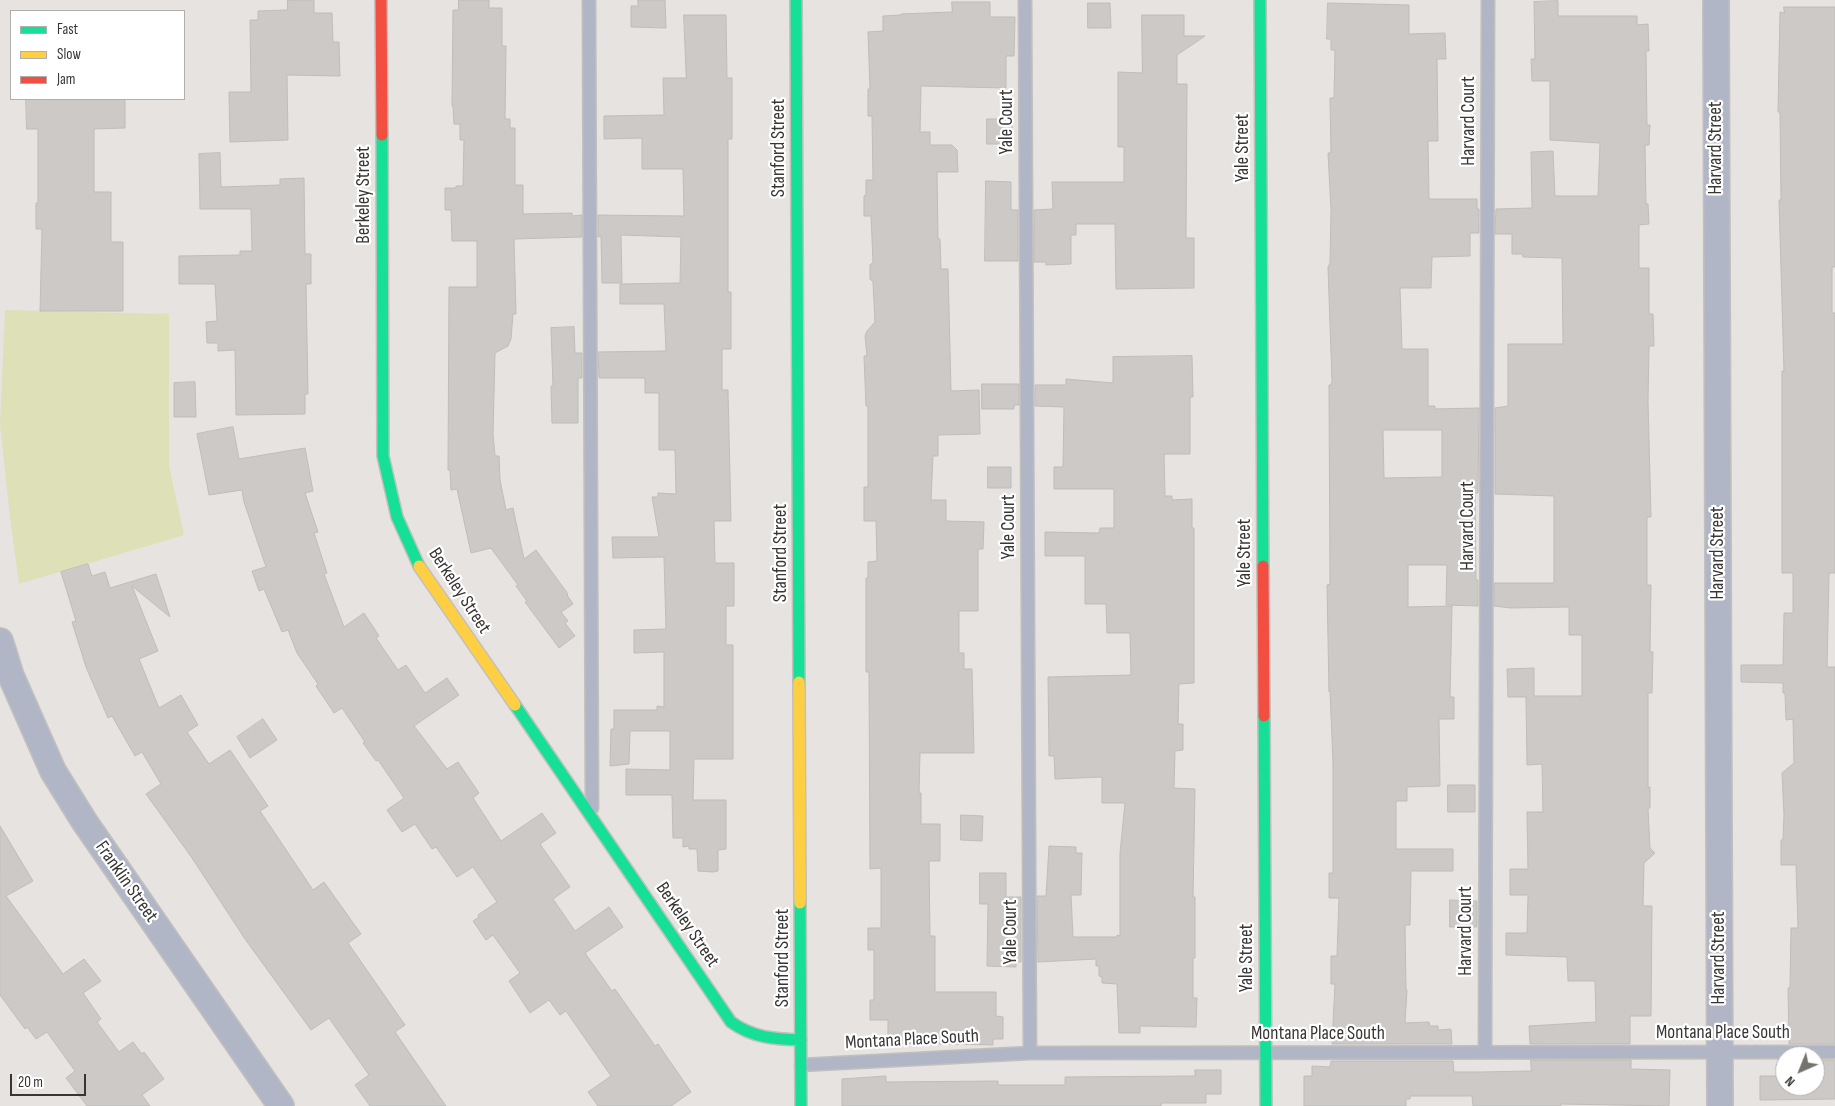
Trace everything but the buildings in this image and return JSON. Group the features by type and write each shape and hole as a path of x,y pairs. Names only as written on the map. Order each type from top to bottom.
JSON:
{"street":[{"name":"Berkeley Street","path":"381,0 383,456 396,517 421,570 592,816 731,1022 742,1031 760,1038 801,1040"},
{"name":"Stanford Street","path":"796,0 801,1106"},
{"name":"Yale Street","path":"1260,0 1266,1106"},
{"name":"Harvard Street","path":"1716,0 1720,1106"},
{"name":"Franklin Street","path":"0,641 11,676 53,771 84,821 282,1106"}],"lane":[{"path":"589,0 592,816"},
{"name":"Yale Court","path":"1025,0 1030,1053"},
{"name":"Harvard Court","path":"1485,1052 1488,0"},
{"name":"Montana Place South","path":"801,1065 1030,1053 1835,1052"}],"green space":[{"path":"5,310 169,314 169,466 184,535 19,584 0,424"}],"traffic: fast":[{"path":"796,0 799,682"},
{"path":"1260,0 1263,566"},
{"path":"382,135 383,456 397,517 419,566"},
{"path":"515,705 731,1022 756,1034 773,1038 801,1040"},
{"path":"1264,716 1266,1106"},
{"path":"800,903 801,1106"}],"traffic: slow":[{"path":"419,566 515,705"},
{"path":"799,682 800,903"}],"traffic: jam":[{"path":"381,0 382,135"},
{"path":"1263,566 1264,716"}]}
